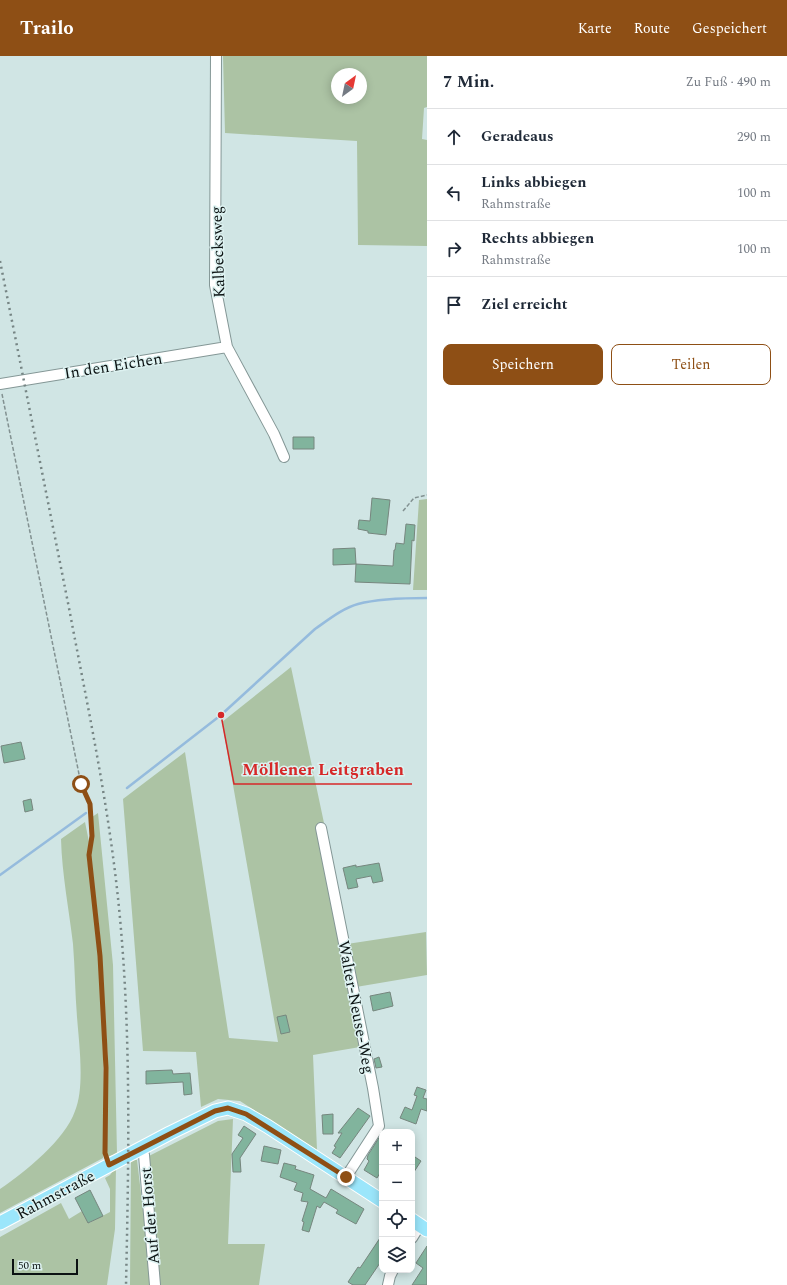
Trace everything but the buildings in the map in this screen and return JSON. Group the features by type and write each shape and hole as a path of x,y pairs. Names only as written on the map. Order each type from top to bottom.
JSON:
{"main road":[{"name":"Rahmstraße","path":"0,1223 141,1148 215,1111 228,1108 246,1114 267,1126 379,1199"}],"street":[{"name":"Kalbecksweg","path":"216,56 215,285 227,347 274,434 284,457"},
{"name":"In den Eichen","path":"1,389 227,347"},
{"name":"Walter-Neuse-Weg","path":"321,828 354,990 379,1126 346,1177"},
{"name":"Auf der Horst","path":"141,1148 144,1155 155,1285"},
{"path":"413,1237 420,1225"},
{"path":"388,1285 392,1273"}],"path":[{"path":"1,389 81,784 90,804 92,836 89,855 101,971 106,1068 105,1153 109,1165"},
{"path":"403,511 414,498 427,495"}],"green space":[{"path":"223,56 427,56 427,107 424,108 422,139 427,140 427,246 358,245 357,141 225,133"},
{"path":"427,499 427,590 413,590 419,500"},
{"path":"291,667 324,823 317,828 360,1047 313,1055 317,1150 240,1101 218,1099 201,1107 196,1052 143,1051 123,799 185,752 229,1038 278,1042 222,722"},
{"path":"98,813 113,965 117,1154 106,1157 108,1060 100,937 90,848 94,836 92,817"},
{"path":"85,822 89,842 87,857 99,970 103,1045 103,1158 0,1213 0,1189 21,1174 63,1133 70,1122 78,1101 81,1078 74,953 64,879 61,839"},
{"path":"426,932 427,975 356,987 347,944"},
{"path":"233,1119 228,1244 265,1244 259,1285 157,1285 147,1157 218,1121"},
{"path":"131,1160 137,1160 152,1285 130,1285"},
{"path":"116,1167 115,1229 107,1285 0,1285 0,1237 61,1203 69,1219 82,1211 89,1223 110,1212 110,1189 105,1178 110,1175"}],"waterway":[{"path":"127,788 221,715 315,629 347,608 366,602 392,599 427,598"},
{"path":"0,875 86,813"}],"railway":[{"path":"0,261 69,608 105,800 114,864 124,969 128,1074 126,1285"}],"place":[{"name":"Möllener Leitgraben","path":"221,715"}],"route":[{"path":"81,784 90,804 92,836 89,855 100,956 106,1068 105,1153 106,1160 109,1165 215,1111 228,1108 246,1114 267,1126 346,1177"}]}
